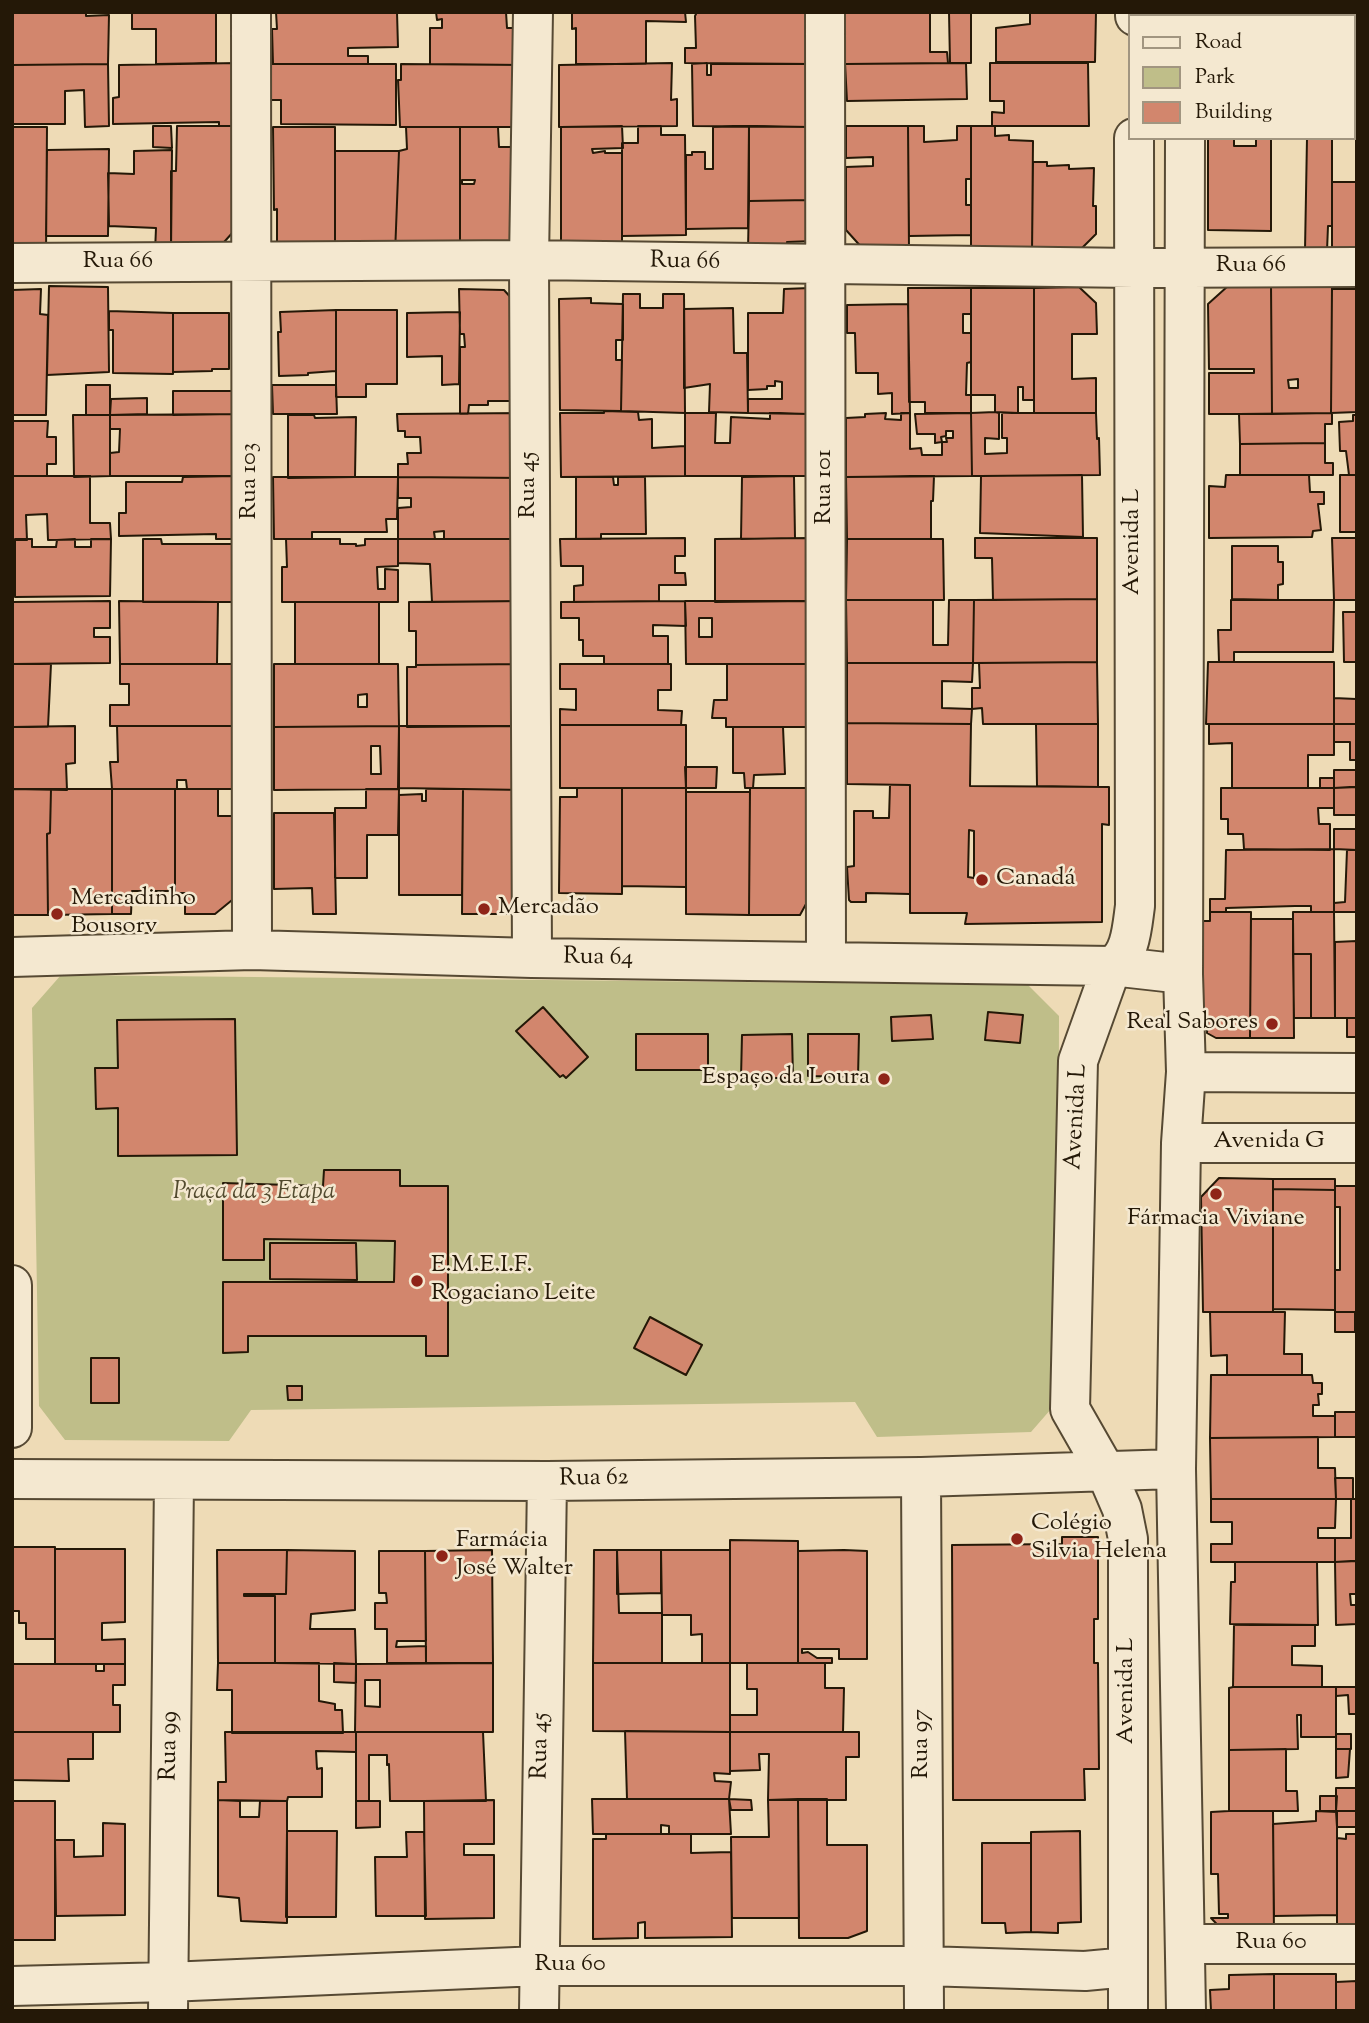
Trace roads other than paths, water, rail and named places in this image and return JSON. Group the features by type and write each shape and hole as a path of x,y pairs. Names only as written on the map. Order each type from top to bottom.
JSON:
{"street":[{"name":"Rua 103","path":"251,12 252,950"},
{"name":"Rua 45","path":"533,12 529,260 533,958"},
{"name":"Rua 101","path":"825,12 825,962"},
{"name":"Avenida L","path":"1128,2011 1128,1539 1122,1509 1106,1472 1070,1409 1078,1061 1112,966 1121,961 1130,938 1135,906 1134,140"},
{"name":"Avenida L","path":"1185,140 1183,974 1186,1072 1181,1143 1176,1469 1186,2011"},
{"name":"Rua 66","path":"12,263 529,260 1134,268 1357,267"},
{"name":"Rua 64","path":"12,957 252,950 533,958 1112,966 1183,974"},
{"path":"1186,1072 1357,1073"},
{"name":"Avenida G","path":"1181,1143 1357,1143"},
{"path":"12,1285 12,1427"},
{"name":"Rua 62","path":"12,1479 547,1481 920,1477 1176,1469"},
{"name":"Rua 97","path":"920,1477 924,2011"},
{"name":"Rua 99","path":"168,1997 174,1480"},
{"name":"Rua 45","path":"539,2011 547,1481"},
{"path":"1129,1877 1184,1880"},
{"name":"Rua 60","path":"1186,1944 1357,1944"},
{"name":"Rua 60","path":"12,1986 168,1997 539,1966 924,1966 1085,1971 1128,1967"}],"place":[{"name":"Canadá","path":"982,880"},
{"name":"Mercadão","path":"484,909"},
{"name":"Mercadinho Bousorv","path":"57,914"},
{"name":"Real Sabores","path":"1272,1024"},
{"name":"Espaço da Loura","path":"884,1079"},
{"name":"Fármacia Viviane","path":"1216,1194"},
{"name":"E.M.E.I.F. Rogaciano Leite","path":"417,1281"},
{"name":"Colégio Silvia Helena","path":"1017,1539"},
{"name":"Farmácia José Walter","path":"442,1556"}],"park label":[{"name":"Praça da 3 Etapa","path":"254,1194"}]}
